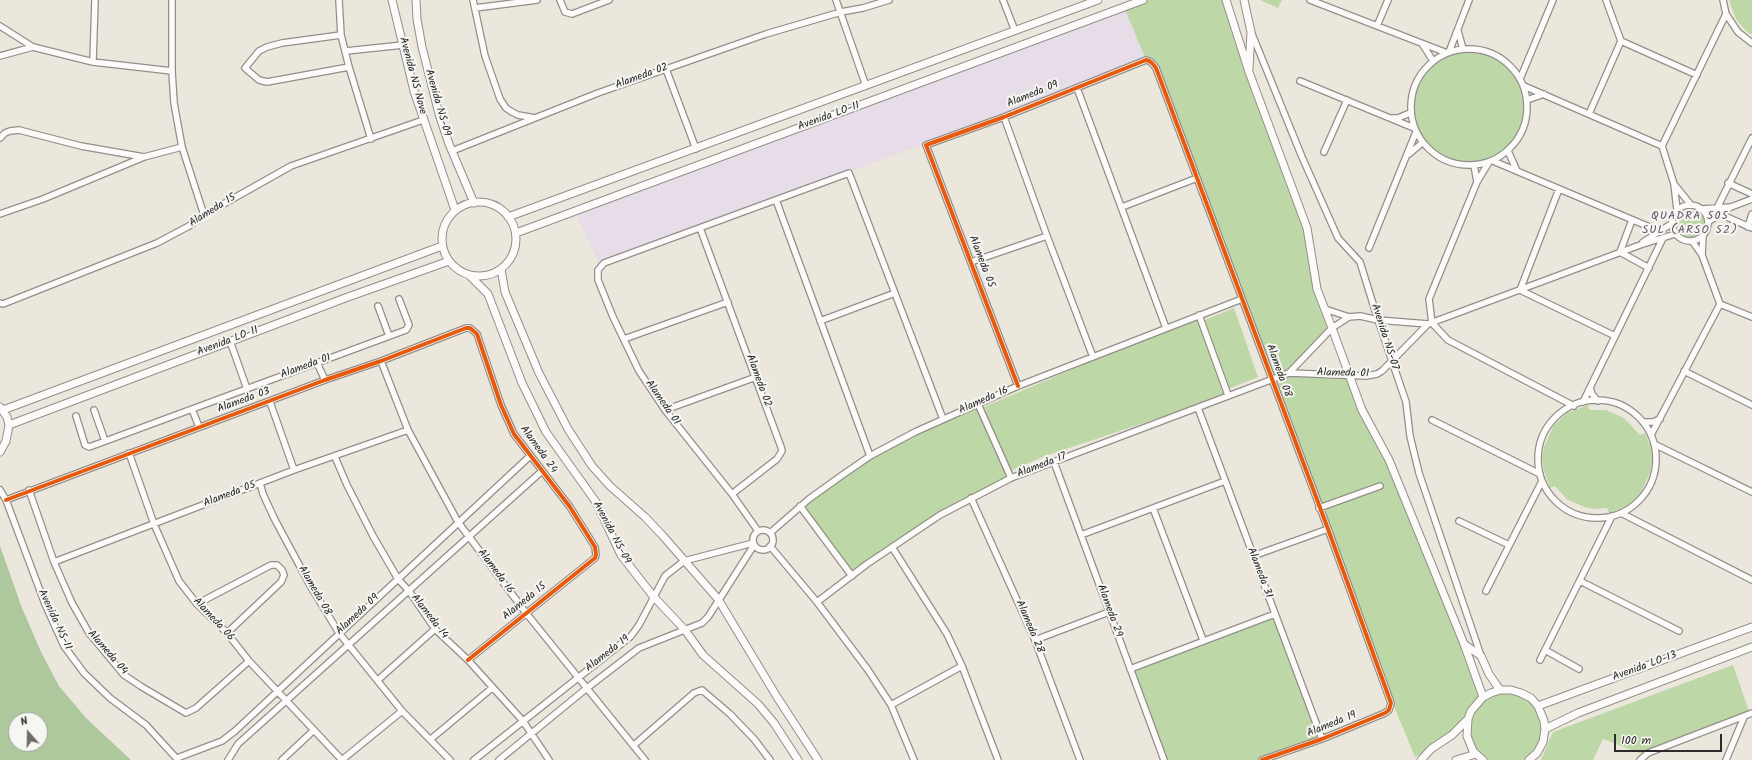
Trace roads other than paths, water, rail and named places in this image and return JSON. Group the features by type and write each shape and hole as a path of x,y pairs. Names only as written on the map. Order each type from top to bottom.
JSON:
{"street":[{"path":"93,62 95,0"},
{"path":"172,0 172,71 174,103 182,147 204,215"},
{"path":"339,0 341,35 371,139"},
{"name":"Avenida NS Nove","path":"392,0 414,91 423,120 436,150"},
{"name":"Avenida NS-09","path":"416,0 417,19 424,55 439,114 452,151 474,202"},
{"path":"473,0 485,56 500,99 506,108 512,112 518,115 535,118"},
{"path":"474,8 537,0"},
{"path":"560,0 565,12 572,14 609,0"},
{"path":"836,0 866,86"},
{"name":"Alameda 02","path":"452,151 666,68 766,34 841,12 862,8 889,0"},
{"path":"1003,0 1015,31"},
{"name":"Avenida LO-11","path":"508,217 1098,0"},
{"name":"Avenida LO-11","path":"516,233 1143,0"},
{"name":"Avenida NS-07","path":"1226,0 1248,72 1307,228 1317,289 1362,410 1390,460 1464,644 1483,697"},
{"name":"Avenida NS-07","path":"1244,0 1251,32 1302,157 1338,238 1360,262 1391,361 1406,402 1410,436 1419,473 1481,656 1489,674 1500,690"},
{"path":"1310,0 1423,45 1448,53"},
{"path":"1377,26 1388,0"},
{"path":"1448,53 1469,0"},
{"path":"1520,79 1553,0"},
{"path":"1589,114 1621,41 1606,0"},
{"path":"1722,0 1726,14 1738,32 1752,43"},
{"path":"1677,210 1674,184 1662,146 1726,14"},
{"path":"0,26 33,47 93,62 172,71"},
{"path":"1458,31 1463,49"},
{"name":"Avenida NS-07","path":"1248,72 1251,32"},
{"path":"341,35 282,43 267,47 259,51 245,68 259,80 267,82 349,67"},
{"path":"1621,41 1696,75"},
{"path":"346,51 403,45"},
{"path":"1423,45 1433,61"},
{"path":"0,56 33,47"},
{"path":"1463,49 1478,49 1492,53 1504,60 1515,70 1524,86 1527,100 1527,114 1524,128 1517,140 1508,151 1491,161 1474,165 1455,164 1437,156 1422,143 1415,130 1410,113 1413,90 1424,69 1433,61 1448,53 1463,49"},
{"name":"Alameda 09","path":"926,145 1004,117 1146,60"},
{"name":"Alameda 08","path":"1146,60 1152,63 1156,68 1388,692"},
{"path":"1515,70 1527,63"},
{"path":"666,68 696,149"},
{"path":"1300,81 1390,118 1415,130"},
{"path":"1524,86 1662,146"},
{"path":"1077,88 1166,328"},
{"path":"1527,100 1544,94"},
{"path":"1324,152 1347,100"},
{"path":"1390,118 1398,118 1410,113"},
{"path":"1004,117 1093,357"},
{"name":"Alameda 15","path":"2,304 157,243 189,226 204,215 291,166 423,120"},
{"path":"0,138 5,133 19,130 81,146 144,157"},
{"path":"1369,248 1406,157 1415,130"},
{"path":"1717,208 1728,183 1752,138"},
{"path":"1406,157 1422,143"},
{"name":"Alameda 05","path":"926,145 1018,386"},
{"path":"0,214 43,199 144,157 182,147"},
{"name":"Avenida NS-09","path":"436,150 455,210"},
{"path":"1508,151 1517,171"},
{"path":"1491,161 1659,231"},
{"path":"1491,161 1477,182 1429,299 1430,323 1448,340 1574,406"},
{"path":"1474,165 1477,182"},
{"path":"700,228 849,173 943,419"},
{"path":"1122,207 1197,178"},
{"path":"1728,183 1752,194"},
{"path":"1674,184 1691,205"},
{"path":"1520,290 1559,189"},
{"path":"1708,222 1731,207 1752,199"},
{"path":"776,200 870,456"},
{"path":"474,202 487,203 499,208 508,217 516,233 516,243 508,262 501,269 489,275 470,275 458,270 449,261 442,246 442,235 445,224 455,210 474,202"},
{"path":"1703,236 1692,241 1684,241 1675,234 1671,224 1672,216 1683,206 1691,205 1702,209 1731,207"},
{"path":"1702,209 1708,222 1707,230 1703,236 1702,255"},
{"path":"1720,214 1750,227 1752,214"},
{"path":"1620,252 1632,220"},
{"path":"1640,245 1671,224"},
{"name":"Alameda 02","path":"700,228 780,441 782,451 777,460 732,494"},
{"name":"Alameda 01","path":"700,228 604,263 598,270 598,280 639,371 664,410 732,494 758,531"},
{"path":"1325,309 1349,317 1360,316 1378,320 1430,323 1620,252 1675,234"},
{"path":"971,262 1047,236"},
{"path":"1583,402 1663,238"},
{"path":"1692,241 1702,255 1720,304 1752,317"},
{"name":"Avenida LO-11","path":"2,408 442,246"},
{"path":"1620,252 1649,268"},
{"name":"Avenida LO-11","path":"8,425 348,297 449,261"},
{"name":"Avenida NS-09","path":"501,269 505,292 518,326 552,401 568,429 592,466 610,486 649,522 718,599 777,697 818,760"},
{"name":"Avenida NS-09","path":"470,275 488,294 522,383 546,432 596,502 621,555 653,596 685,630 703,654 758,704 774,723 798,760"},
{"path":"1520,290 1615,336"},
{"path":"820,321 895,293"},
{"name":"Alameda 01","path":"76,416 85,445 89,447 92,446 406,330 409,325 399,299"},
{"name":"Alameda 16","path":"770,532 800,506 870,456 943,419 1018,386 1242,299"},
{"path":"624,339 728,302"},
{"path":"1651,436 1720,304"},
{"path":"378,306 389,336"},
{"path":"1198,315 1228,395"},
{"name":"Alameda 01","path":"1289,373 1332,328 1349,317"},
{"name":"Alameda 01","path":"1289,373 1366,376 1377,374 1430,323"},
{"name":"Alameda 03","path":"6,500 29,490 270,402 325,380 381,361 466,328"},
{"name":"Alameda 24","path":"466,328 470,328 477,334 508,422 514,434 570,507 592,542 596,551 595,558"},
{"path":"230,341 248,388"},
{"name":"Alameda 16","path":"381,361 408,430 458,522 526,613 646,760"},
{"path":"317,363 325,380"},
{"path":"1684,371 1752,405"},
{"name":"Alameda 17","path":"817,602 892,547 940,515 1010,478 1289,373"},
{"path":"664,410 756,377"},
{"path":"1590,388 1592,394 1598,401"},
{"path":"1558,398 1562,405 1562,412"},
{"path":"1598,401 1620,405 1633,412 1643,422 1651,436 1656,456 1655,470 1650,484 1642,497 1631,507 1621,513 1598,518 1580,515 1569,511 1558,503 1548,492 1542,481 1538,462 1539,448 1544,434 1552,422 1562,412 1574,406 1583,402 1598,401"},
{"path":"270,402 294,470"},
{"path":"978,404 1010,478"},
{"path":"0,452 6,441 8,425 2,408"},
{"name":"Alameda 31","path":"1198,408 1322,739"},
{"path":"192,409 199,427"},
{"path":"94,410 105,441"},
{"path":"1643,422 1653,422 1660,418"},
{"path":"1432,420 1540,474"},
{"name":"Alameda 05","path":"54,562 294,470 335,457 408,430"},
{"path":"1654,444 1752,492"},
{"path":"1656,456 1662,451 1668,451"},
{"name":"Alameda 06","path":"129,453 154,524 179,581 197,604 227,633 249,661 278,690 342,760"},
{"name":"Alameda 09","path":"178,759 222,741 235,731 530,456"},
{"name":"Alameda 14","path":"335,457 366,523 398,579 409,591 435,629 468,660 523,721 549,760"},
{"name":"Alameda 29","path":"1054,462 1164,760"},
{"path":"1522,465 1530,465 1538,462"},
{"name":"Alameda 09","path":"228,760 238,744 542,471"},
{"path":"1486,591 1542,481"},
{"path":"1081,535 1225,482"},
{"name":"Alameda 08","path":"260,483 263,494 274,518 310,587 339,633 402,711 432,739 450,760"},
{"path":"1319,508 1380,486"},
{"name":"Avenida NS-11","path":"0,490 6,500 45,604 64,646 84,673 110,698 146,725 178,759"},
{"name":"Alameda 04","path":"29,490 54,562 72,603 89,634 124,675 142,688 182,711 190,712 249,661"},
{"path":"1533,498 1541,493 1548,492"},
{"name":"Alameda 28","path":"971,498 1035,640 1080,760"},
{"path":"800,506 852,576"},
{"path":"1631,507 1633,514 1639,522"},
{"path":"1153,508 1203,640"},
{"path":"1621,513 1752,580"},
{"path":"1540,660 1612,516"},
{"path":"1598,518 1603,525 1604,532"},
{"path":"1459,522 1509,545"},
{"path":"1253,556 1328,529"},
{"path":"762,530 770,532 773,539 770,546 762,550 754,544 753,536 758,531 762,530"},
{"name":"Alameda 19","path":"474,760 631,636 639,625 653,596 665,576 684,561 754,544"},
{"name":"Alameda 19","path":"499,760 587,688 639,648 702,623 708,618 718,599 754,544"},
{"path":"770,546 817,602 868,670 891,705 914,760"},
{"path":"892,547 947,634 962,666 998,760"},
{"name":"Alameda 15","path":"468,660 595,558"},
{"path":"197,604 271,565 277,565 282,570 284,575 281,582 227,633"},
{"path":"1580,581 1679,631"},
{"path":"1035,640 1109,612"},
{"path":"1130,669 1203,640 1275,614"},
{"name":"Avenida LO-13","path":"1538,706 1752,627"},
{"path":"378,680 435,629"},
{"path":"1464,644 1481,656"},
{"name":"Avenida LO-13","path":"1545,729 1578,713 1752,647"},
{"path":"1545,650 1579,669"},
{"path":"891,705 962,666"},
{"path":"432,739 492,688"},
{"path":"634,745 694,693 702,690 730,714 754,739 770,760"},
{"path":"1483,760 1476,754 1469,743 1467,736 1468,719 1471,711 1483,697 1500,690 1511,690 1531,698 1542,713 1545,729 1543,742 1537,753 1529,760"},
{"name":"Alameda 19","path":"1262,760 1322,739 1389,710 1391,703 1388,692"},
{"path":"342,760 402,711"},
{"path":"1640,760 1648,753 1752,713"},
{"path":"1726,760 1744,717"},
{"path":"1421,760 1431,749 1452,735 1468,719"},
{"path":"282,760 314,730"},
{"path":"1456,760 1476,754"}],"district":[{"name":"QUADRA 505 SUL (ARSO 52)","path":"1690,224"}]}
